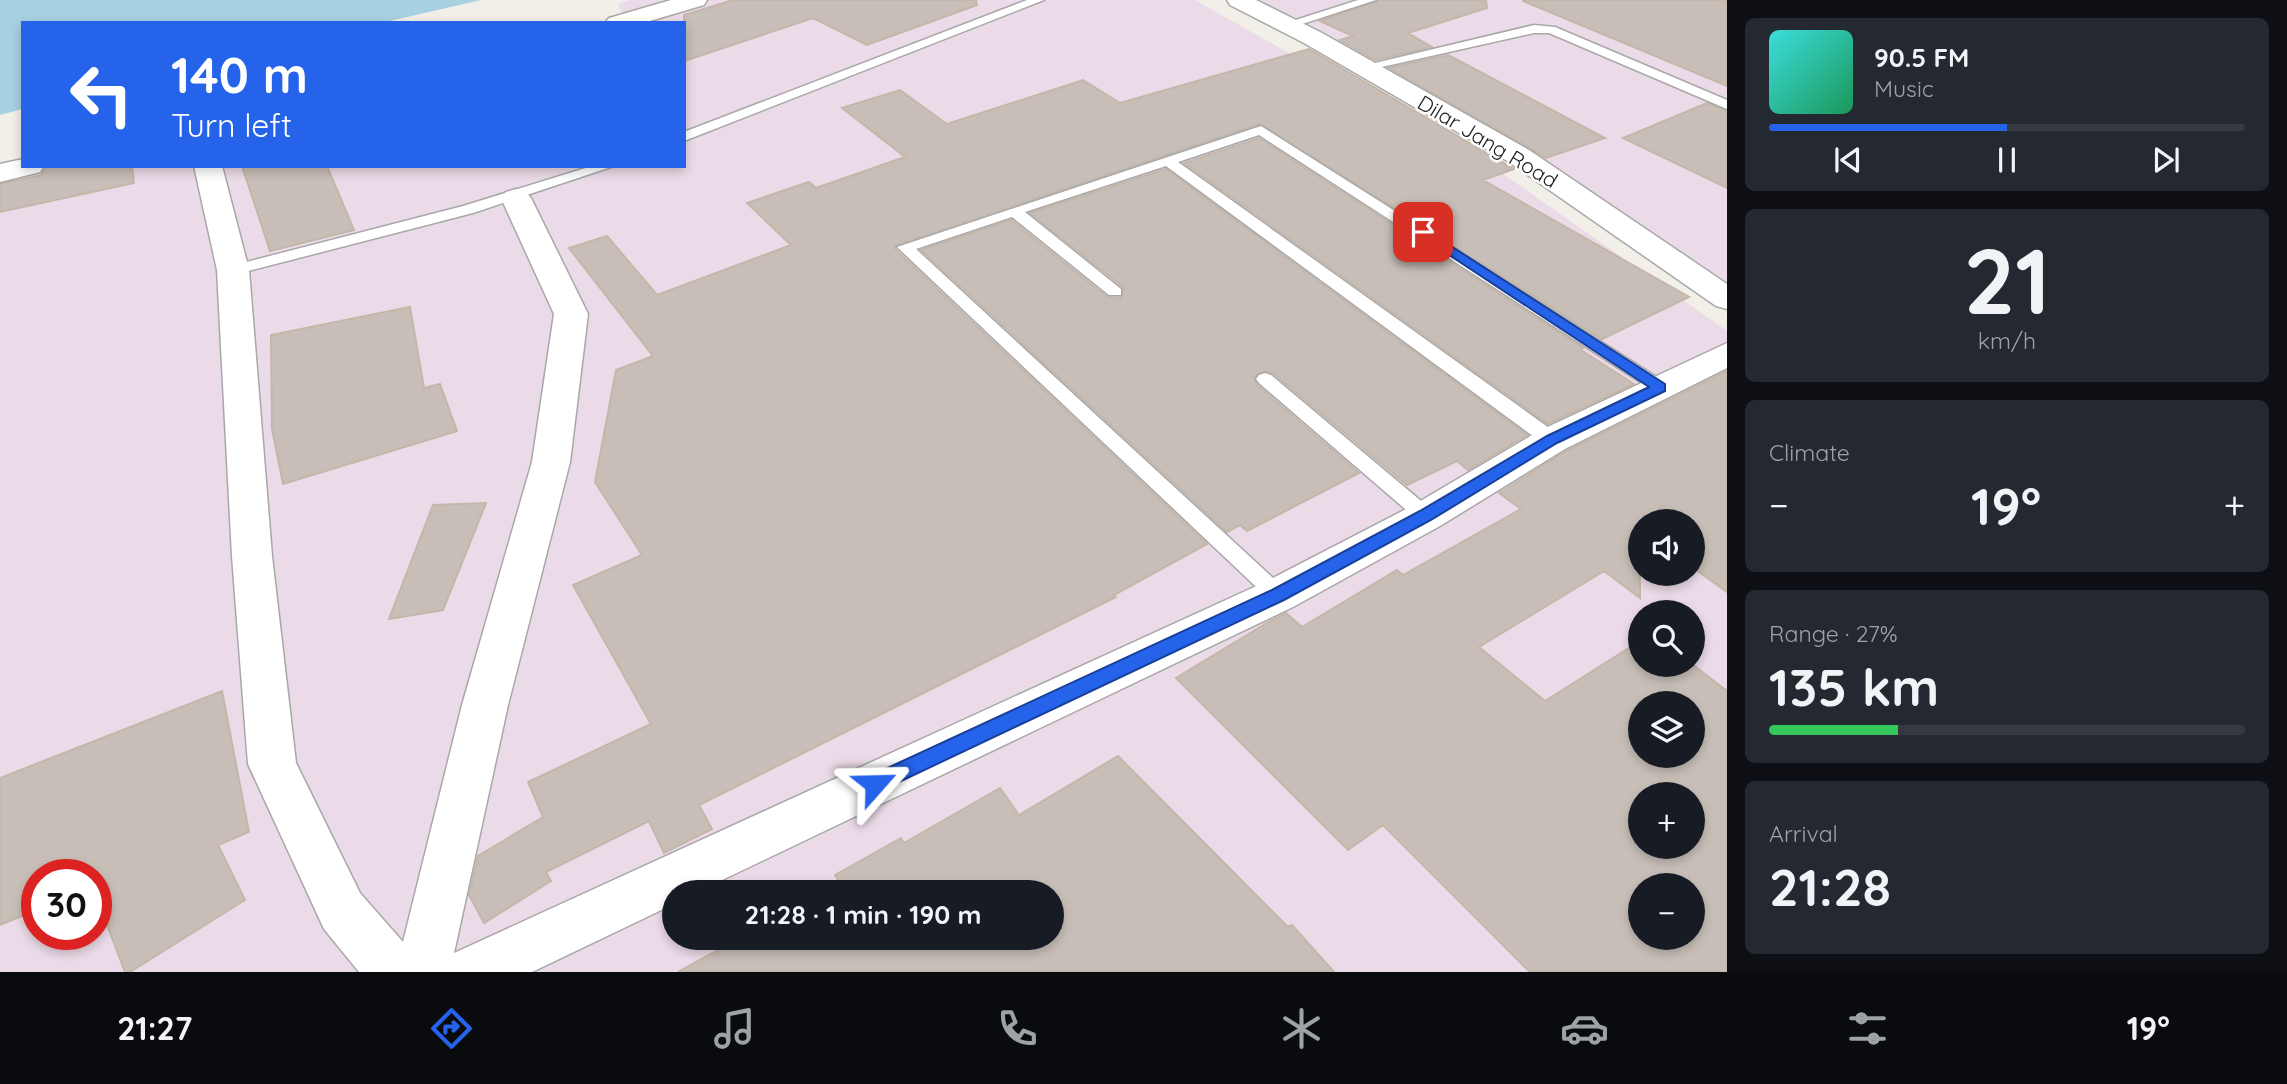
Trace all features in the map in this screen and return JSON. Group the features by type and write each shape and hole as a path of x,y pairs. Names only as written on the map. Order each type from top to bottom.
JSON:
{"street":[{"path":"624,21 696,0"},
{"name":"Dilar Jang Road","path":"1238,0 1364,67 1519,156 1727,299"},
{"path":"0,173 21,168"},
{"path":"208,168 233,270 252,556 272,764 342,911 394,972"},
{"path":"423,972 485,705 551,462 571,314 516,198"},
{"path":"473,972 1278,595 1426,516 1552,440 1727,354"}],"lane":[{"path":"686,136 951,31 1038,0"},
{"path":"1286,25 1370,0"},
{"path":"1364,67 1534,29 1551,30 1727,105"},
{"path":"1278,595 905,247 1261,130 1660,387"},
{"path":"1167,160 1552,440"},
{"path":"233,270 424,224 516,198 601,168"},
{"path":"1014,211 1115,292"},
{"path":"1265,379 1426,516"}],"shaded area":[{"path":"631,0 1195,0 1506,176 1727,331 1727,972 0,972 0,183 66,168 686,168 686,21 626,21 618,4"},
{"path":"1250,0 1727,0 1727,289"}],"water":[{"path":"0,0 481,0 390,21 21,21 21,110 0,115"}],"building":[{"path":"733,0 976,0 977,5 867,45 813,18 686,60 684,15"},
{"path":"1379,0 1486,0 1487,8 1408,33 1432,47 1375,60 1340,40 1353,36 1320,21"},
{"path":"1727,0 1727,86 1523,1"},
{"path":"1309,49 1514,169 1483,180 1689,297 1602,339 1260,124 896,245 895,249 1207,544 1114,595 1116,597 699,805 712,829 664,853 649,821 546,872 551,881 484,923 469,895 478,856 543,817 528,782 651,724 573,585 642,555 595,482 616,370 653,356 569,248 607,236 657,295 791,245 747,203 809,182 816,188 905,157 842,108 900,90 947,124 1083,80 1120,103"},
{"path":"1448,55 1605,138 1546,158 1389,68"},
{"path":"1707,103 1727,111 1727,188 1623,138"},
{"path":"1259,138 1583,348 1581,350 1634,384 1548,424 1184,163"},
{"path":"45,168 132,168 134,183 0,212 0,184 41,175"},
{"path":"243,168 328,168 354,230 270,251"},
{"path":"1166,169 1527,435 1468,470 1457,461 1407,485 1273,373 1264,371 1254,377 1257,385 1359,473 1247,531 1240,525 1227,532 921,250 1011,220 1107,297 1121,298 1123,287 1030,213"},
{"path":"410,307 424,388 440,384 457,431 283,484 272,429 271,335"},
{"path":"1727,371 1727,592 1705,576 1705,509 1628,509 1628,586 1640,586 1640,598 1604,571 1479,647 1545,701 1628,649 1628,677 1705,677 1705,674 1727,691 1727,972 1530,972 1383,825 1348,850 1176,678 1286,613 1302,627 1397,570 1403,575 1521,509 1499,493 1566,451"},
{"path":"486,503 443,610 389,619 433,505"},
{"path":"222,691 249,832 218,845 245,900 130,972 125,972 112,938 112,859 21,859 21,916 0,925 0,778"},
{"path":"1118,756 1288,927 1292,925 1334,972 678,972 718,950 1064,950 1064,880 838,880 835,875 901,838 904,843 1000,788 1019,815"}],"route":[{"path":"875,784 1278,595 1426,516 1552,440 1660,387 1423,232"}]}
